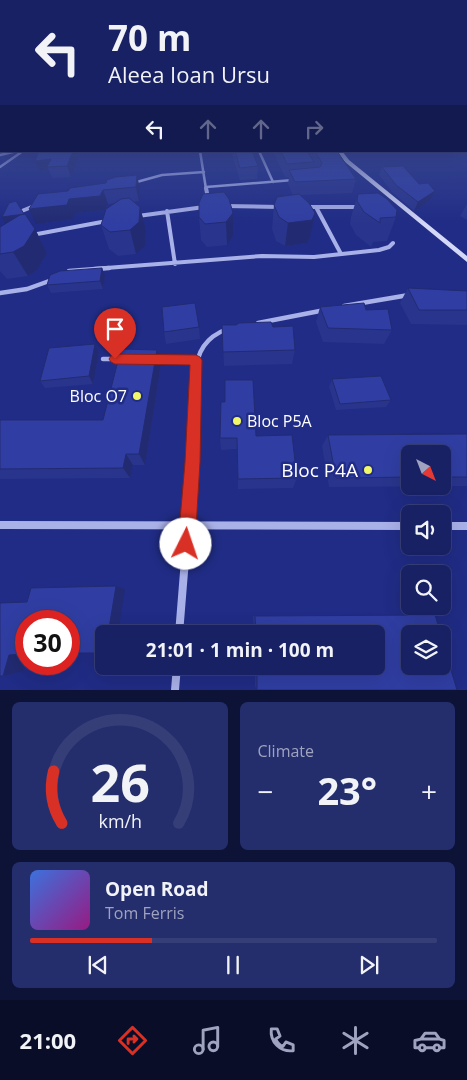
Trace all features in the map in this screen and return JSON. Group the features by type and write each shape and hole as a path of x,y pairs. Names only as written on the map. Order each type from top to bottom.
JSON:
{"street":[{"path":"0,167 12,159"},
{"path":"131,218 167,211 210,206 202,159"},
{"path":"263,159 273,182"},
{"path":"346,159 467,260"},
{"path":"128,185 162,175 204,172"},
{"path":"206,187 299,179"},
{"path":"10,216 36,206"},
{"path":"219,206 287,207"},
{"path":"306,207 363,207"},
{"path":"392,207 402,207"},
{"path":"316,208 341,254"},
{"path":"167,211 175,264"},
{"path":"29,236 112,220"},
{"path":"0,293 18,292 80,269 175,264 262,256 314,257 379,250 393,243"},
{"path":"336,307 420,294"},
{"path":"255,324 327,309"},
{"path":"180,625 193,462 196,360 204,344 214,334 230,328"},
{"path":"103,359 133,359"},
{"path":"151,360 196,360"},
{"path":"0,525 188,527 401,526"},
{"path":"451,526 467,526"},
{"path":"175,690 176,675"}],"building":[{"path":"51,159 70,159 67,166 47,167"},
{"path":"237,159 255,159 258,166 240,168"},
{"path":"285,159 312,159 314,162 287,164"},
{"path":"320,159 343,159 356,179 295,182 289,170 320,167 322,163"},
{"path":"403,166 419,184 428,183 435,191 418,202 396,185 382,167"},
{"path":"137,175 136,187 103,190 100,196 69,199 67,205 29,209 38,194 68,191 70,188 106,183 107,180 116,177"},
{"path":"224,192 229,199 233,213 226,222 205,224 199,217 199,203 203,194"},
{"path":"378,193 387,199 397,210 396,217 380,218 380,223 364,212 357,201 358,194"},
{"path":"299,194 309,203 315,213 312,220 288,223 279,217 274,205 277,197"},
{"path":"129,198 140,207 139,222 130,230 110,232 101,225 106,209 121,199"},
{"path":"16,201 24,214 2,217 9,203"},
{"path":"25,214 35,229 24,246 13,252 0,254 0,227"},
{"path":"102,268 100,281 47,285 50,275 60,271"},
{"path":"408,288 467,291 467,310 419,310"},
{"path":"195,303 199,327 164,332 162,307"},
{"path":"364,303 366,310 388,309 392,330 328,328 320,307"},
{"path":"271,322 273,327 293,326 295,350 223,352 222,325"},
{"path":"95,344 89,376 40,381 49,348"},
{"name":"Bloc O7","path":"121,349 157,350 139,454 126,454 123,468 0,469 0,420 103,420"},
{"path":"381,376 391,400 340,404 332,379"},
{"name":"Bloc P5A","path":"225,380 253,380 256,436 292,435 297,478 238,479 237,438 220,438 221,402 225,402"},
{"path":"467,434 467,477 451,477 451,445 401,445 401,477 336,478 328,435"},
{"path":"116,586 110,625 95,625 95,653 80,653 80,610 15,610 15,655 9,655 3,676 0,676 0,603 27,602 31,588"},
{"path":"435,615 438,625 401,625 401,675 451,675 451,670 457,690 257,690 257,675 385,675 385,625 256,625 255,616"}],"place":[{"name":"Bloc O7","path":"137,396"},
{"name":"Bloc P5A","path":"237,421"},
{"name":"Bloc P4A","path":"368,470"}],"route":[{"path":"115,359 196,360 193,462 186,544"}]}
